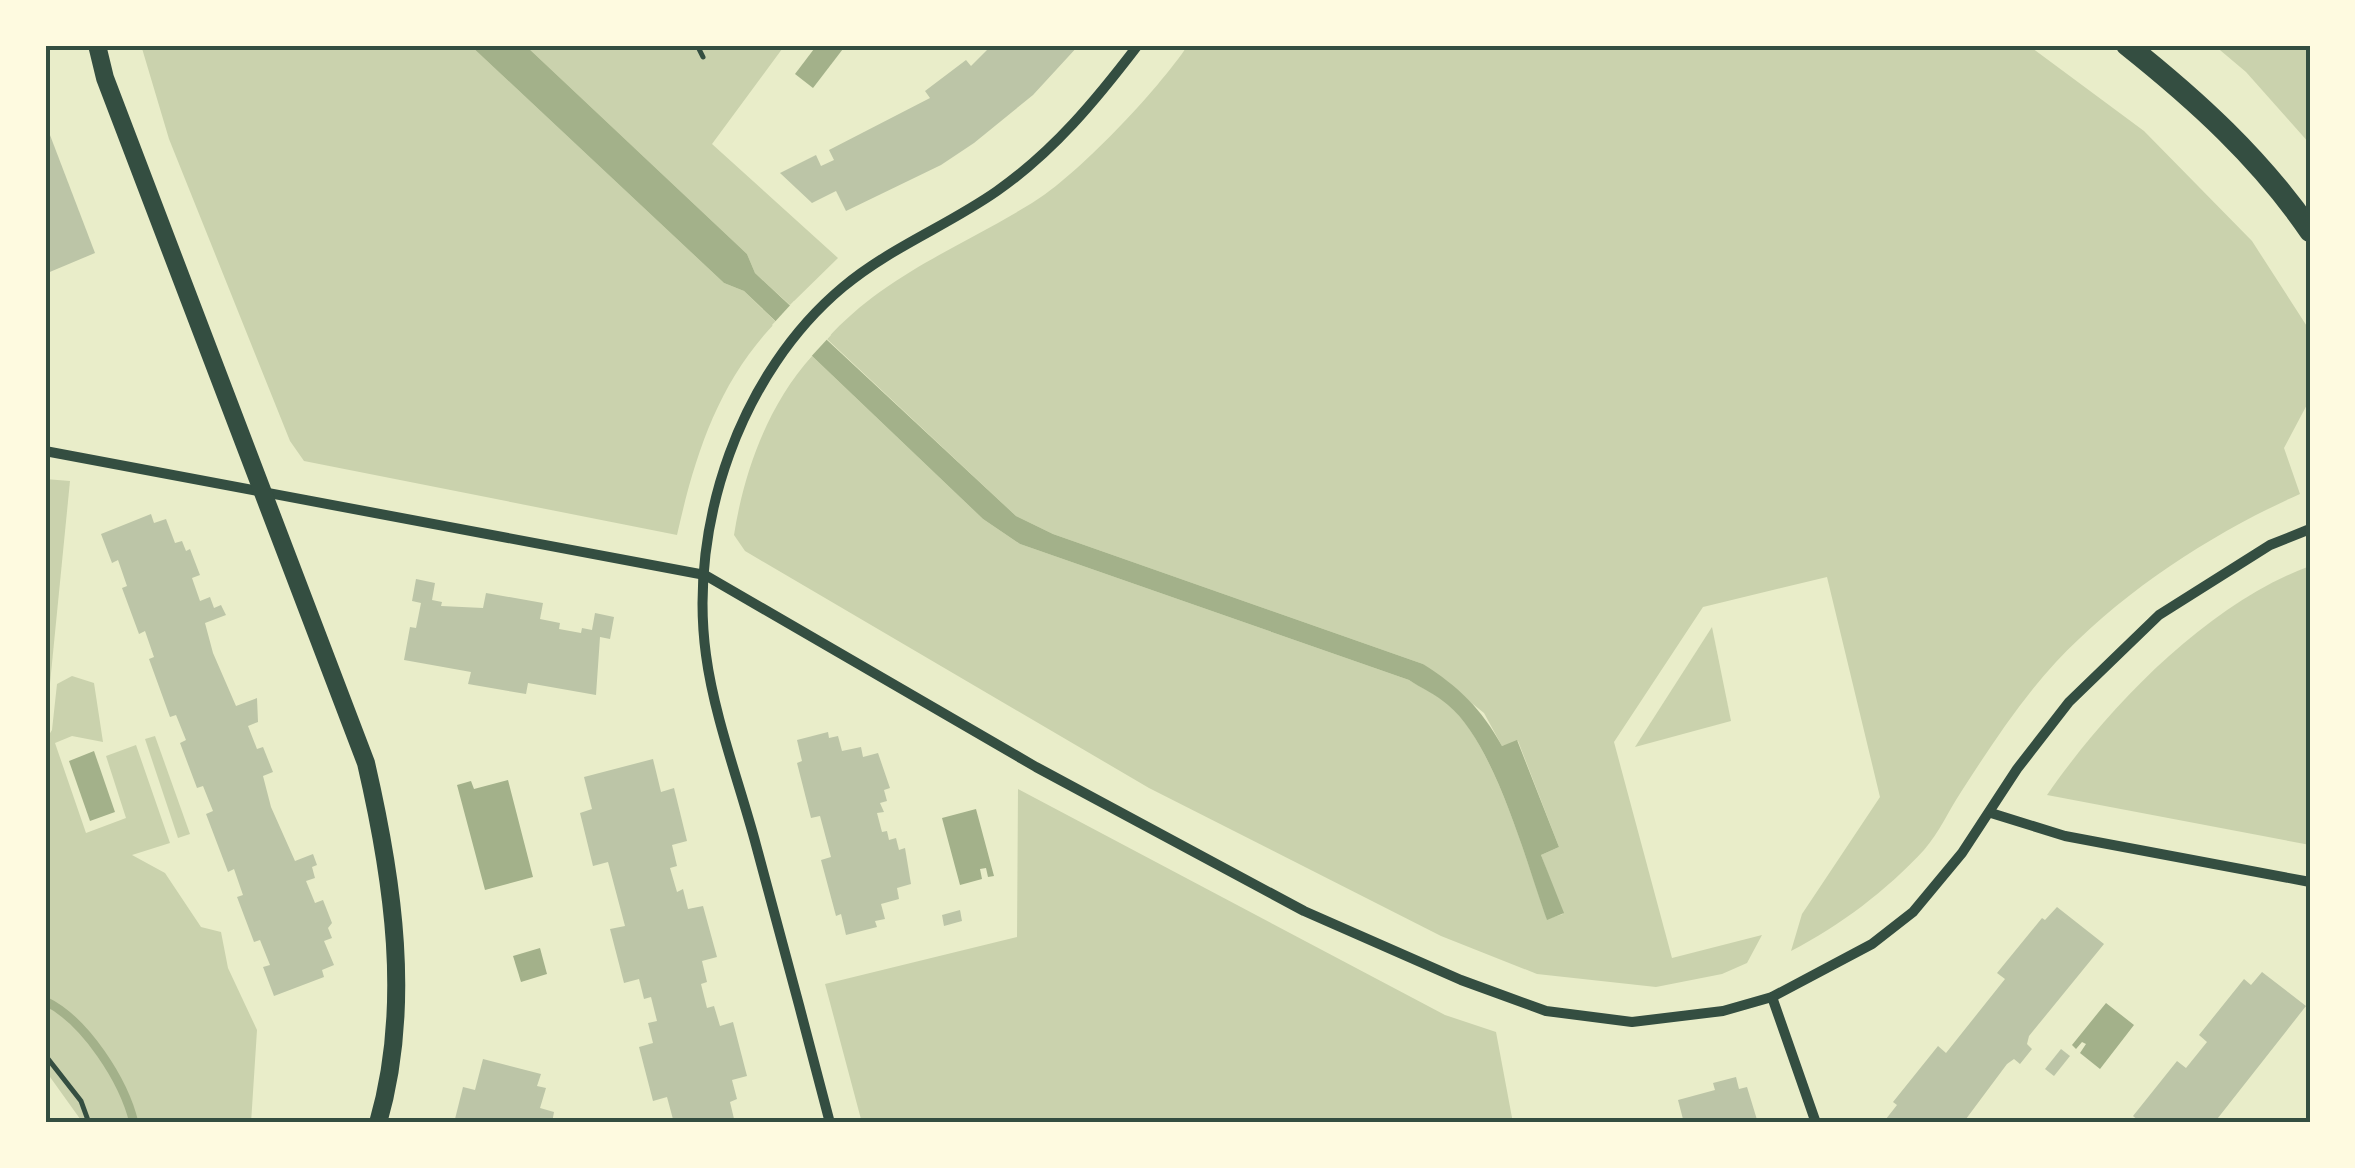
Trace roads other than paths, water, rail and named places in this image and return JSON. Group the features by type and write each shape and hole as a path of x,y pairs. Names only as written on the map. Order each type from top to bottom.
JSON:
{"main road":[{"path":"2127,45 2194,98 2284,194 2310,230"}],"street":[{"path":"97,45 105,78 366,763 388,859 397,985 385,1098 378,1123"},
{"path":"830,1123 706,655 705,574 724,461 739,424 787,352 840,290 894,248 995,192 1052,148 1138,45"},
{"path":"45,451 705,574 1036,767 1304,911 1546,1012 1632,1022 1723,1011 1772,997 1825,972 1913,912 1991,813 2017,768 2068,702 2159,615 2270,545 2310,528"},
{"path":"1991,813 2066,836 2310,882"},
{"path":"1772,997 1816,1123"}],"waterway":[{"path":"45,1001 74,1022 101,1053 122,1089 134,1123"}]}
